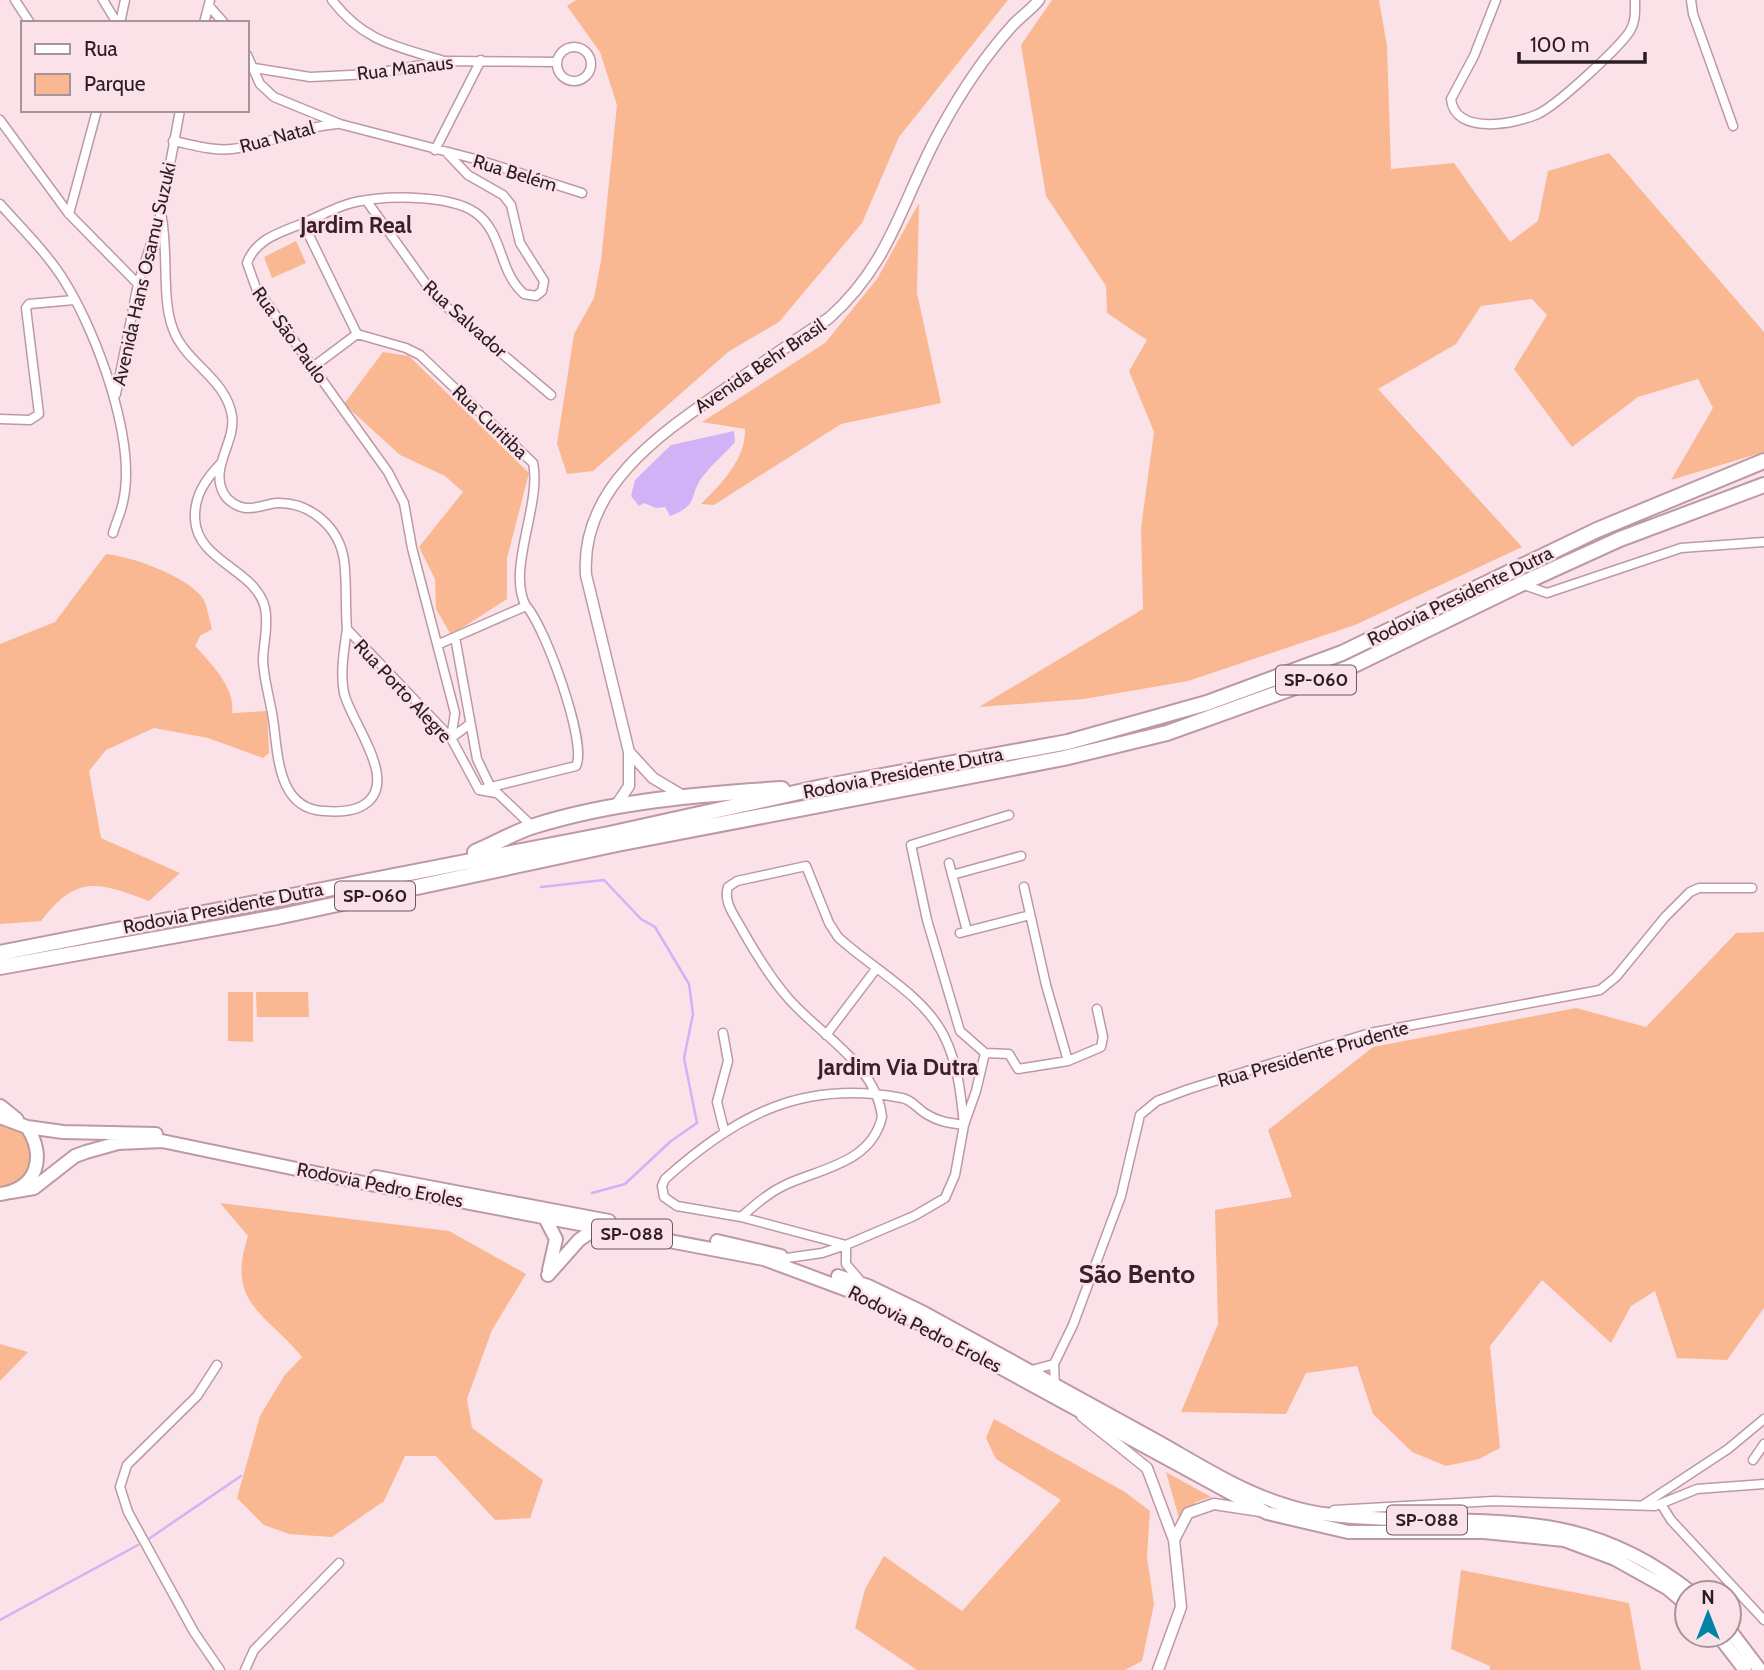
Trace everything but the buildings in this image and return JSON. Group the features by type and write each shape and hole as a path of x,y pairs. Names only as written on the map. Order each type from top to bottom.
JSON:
{"highway":[{"name":"Rodovia Presidente Dutra","path":"0,953 608,834 822,787 1068,742 1265,684 1342,653 1597,530 1764,461"},
{"name":"Rodovia Presidente Dutra","path":"0,967 277,917 617,844 1065,758 1167,733 1348,668 1521,583 1620,539 1764,485"},
{"path":"444,865 532,826 615,807 685,797 822,787"},
{"path":"0,1107 21,1124"},
{"name":"Rodovia Pedro Eroles","path":"0,1117 62,1132 132,1132 184,1138 765,1251 868,1286 924,1313 1225,1479 1287,1506 1350,1517 1493,1521 1562,1528 1640,1558 1673,1580"},
{"name":"Rodovia Pedro Eroles","path":"6,1193 30,1180 38,1160 38,1149 21,1124"},
{"name":"Rodovia Pedro Eroles","path":"6,1193 34,1188 75,1156 86,1152 118,1143 162,1141 764,1259 858,1292 1267,1513 1348,1532 1493,1532 1563,1540 1615,1559 1673,1593"},
{"path":"545,1218 556,1239 548,1275 579,1240 598,1227"},
{"path":"1743,1648 1760,1670"},
{"path":"1729,1649 1745,1670"}],"street":[{"path":"15,0 29,21"},
{"path":"103,0 117,21"},
{"path":"119,21 125,0"},
{"path":"332,0 365,33 382,43 444,61"},
{"name":"Avenida Behr Brasil","path":"629,752 586,575 585,553 597,512 646,446 829,318 851,298 874,270 943,125 995,46 1039,0"},
{"path":"1496,0 1474,56 1451,99 1452,107 1461,118 1474,124 1529,117 1547,108 1617,47 1635,19 1635,0"},
{"path":"1691,0 1693,14 1733,126"},
{"path":"204,21 209,3"},
{"path":"209,3 222,21"},
{"path":"576,47 589,56 590,67 585,77 574,81 563,77 557,62 561,52 576,47"},
{"name":"Rua São Paulo","path":"248,57 260,84 268,94 340,124 448,154 468,175 503,195 511,205 520,243 544,281 542,291 536,296 524,294 508,275 494,231 473,211 428,200 366,200 303,223 259,243 247,263 251,281 388,472 404,503 412,548 455,713 451,738"},
{"path":"435,150 481,60"},
{"name":"Rua Manaus","path":"254,68 310,77 370,74 444,61 557,62"},
{"name":"Avenida Hans Osamu Suzuki","path":"116,397 138,284 161,213 180,112"},
{"path":"69,214 96,114"},
{"path":"0,120 69,214 138,284"},
{"name":"Rua Natal","path":"173,141 210,149 236,149 296,130 340,124"},
{"name":"Rua Belém","path":"448,154 479,160 582,193"},
{"name":"Rua Salvador","path":"366,200 436,298 551,395"},
{"path":"0,204 56,268 93,335 116,397 125,482 123,502 113,533"},
{"name":"Rua Porto Alegre","path":"161,213 166,234 171,326 186,352 221,388 232,415 230,436 221,463 221,487 236,505 245,508 290,504 305,508 326,523 344,559 347,629 451,738 479,790 493,790"},
{"path":"303,223 357,334 313,367"},
{"path":"0,419 30,420 39,414 26,316 29,304 74,300"},
{"name":"Rua Curitiba","path":"357,334 406,348 420,355 533,463 535,485 523,552 521,597 526,606"},
{"path":"221,463 207,477 197,497 196,528 206,545 255,588 264,604 267,617 264,677 282,778 299,804 318,811 359,808 374,796 377,788 376,766 347,704 343,687 347,629"},
{"path":"1521,583 1547,593 1681,548 1764,542"},
{"path":"439,644 526,606 535,616 545,638 572,721 580,760 571,769 493,790"},
{"path":"455,637 477,759 493,790 532,826"},
{"path":"451,738 470,724"},
{"path":"629,752 653,778 685,797"},
{"path":"615,807 629,786 629,752"},
{"path":"1009,815 911,845 927,920 960,1031 985,1053 1009,1054 1018,1069 1068,1062 1101,1047 1103,1037 1097,1009"},
{"path":"953,874 1021,856"},
{"path":"950,863 963,932 1030,915"},
{"path":"741,1217 762,1199 784,1186 843,1162 867,1148 874,1139 882,1116 876,1094 866,1075 776,984 729,907 726,895 729,887 737,881 793,867 804,865 808,868 829,923 838,937 931,1015 944,1035 960,1084 964,1125"},
{"path":"1024,887 1068,1062"},
{"name":"Rua Presidente Prudente","path":"1055,1386 1054,1364 1073,1325 1121,1196 1140,1115 1149,1105 1189,1089 1370,1033 1600,990 1616,977 1665,917 1690,892 1699,888 1752,888"},
{"path":"825,1035 876,969"},
{"path":"723,1033 728,1061 717,1101 724,1130"},
{"path":"787,1258 822,1253 846,1245 914,1216 944,1198 955,1175 964,1125 985,1053"},
{"path":"846,1245 741,1217 677,1206 662,1193 665,1179 724,1130 762,1110 804,1097 876,1094 907,1099 937,1120 964,1125"},
{"path":"846,1245 846,1264 852,1275 868,1286"},
{"path":"217,1364 197,1396 127,1465 120,1488 128,1512 194,1632 219,1670"},
{"path":"1028,1371 1054,1364"},
{"path":"1074,1408 1094,1428 1147,1468 1174,1540 1181,1607 1158,1670"},
{"path":"1640,1506 1728,1449 1764,1419"},
{"path":"1753,1460 1764,1444"},
{"path":"1287,1506 1339,1510 1494,1500 1640,1506 1661,1504 1697,1489 1764,1484"},
{"path":"1661,1504 1671,1520 1764,1620"},
{"path":"1174,1540 1188,1513 1207,1505 1267,1513"},
{"path":"245,1670 254,1650 339,1563"}],"green space":[{"path":"576,0 1008,0 899,137 862,223 779,322 728,352 593,471 567,474 557,444 574,334 594,298 601,261 617,105 600,52 567,6"},
{"path":"1052,0 1379,0 1387,46 1391,169 1454,163 1510,242 1538,221 1548,171 1609,153 1764,332 1764,452 1671,480 1713,408 1698,379 1638,397 1572,447 1514,369 1547,315 1532,299 1481,306 1456,344 1378,389 1522,547 1355,625 1188,681 1084,699 979,707 1143,609 1141,528 1154,432 1129,371 1147,340 1107,313 1106,286 1046,196 1021,45"},
{"path":"919,203 917,293 941,403 841,424 714,505 701,504 737,461 745,429 702,422 825,343 877,279"},
{"path":"296,241 306,263 272,278 264,257"},
{"path":"383,352 409,356 529,473 507,558 507,599 451,635 436,609 435,579 419,547 463,492 445,476 400,455 344,404"},
{"path":"106,554 157,568 183,581 202,597 212,629 200,636 195,646 215,668 226,686 232,713 267,711 269,753 263,758 208,738 154,728 106,750 89,771 101,838 180,873 149,901 116,890 90,886 66,895 41,921 0,924 0,644 55,622"},
{"path":"1764,932 1764,1308 1727,1360 1677,1358 1655,1291 1631,1306 1611,1343 1542,1280 1490,1346 1500,1448 1479,1459 1446,1466 1412,1452 1373,1414 1357,1366 1306,1373 1286,1414 1181,1412 1218,1324 1215,1210 1292,1197 1268,1130 1373,1047 1576,1008 1646,1027 1736,933"},
{"path":"228,992 253,992 253,1042 228,1041"},
{"path":"256,992 308,992 309,1017 257,1017"},
{"path":"0,1124 14,1128 24,1136 32,1157 24,1177 14,1184 0,1187"},
{"path":"220,1203 449,1231 526,1274 492,1330 467,1399 472,1428 543,1480 530,1518 495,1520 436,1456 405,1456 384,1501 332,1537 289,1534 264,1525 237,1498 260,1416 284,1376 302,1357 252,1305 245,1292 242,1259 248,1236"},
{"path":"0,1344 28,1352 0,1381"},
{"path":"994,1419 1125,1492 1150,1511 1147,1557 1154,1604 1142,1661 1125,1670 917,1670 855,1628 865,1589 884,1556 962,1611 1061,1500 996,1459 986,1438"},
{"path":"1166,1472 1211,1497 1196,1502 1179,1518"},
{"path":"1461,1570 1629,1603 1641,1670 1490,1670 1490,1666 1451,1649"}],"shaded area":[{"path":"734,431 735,442 711,466 699,482 690,503 680,512 670,516 665,507 656,508 644,503 639,506 631,496 635,480 671,445"}],"waterway":[{"path":"541,887 604,880 641,919 655,927 689,984 693,1014 684,1058 697,1123 671,1141 625,1184 592,1193"},
{"path":"150,1538 241,1476"},
{"path":"0,1620 138,1545"}],"district":[{"name":"Jardim Real","path":"356,225"},
{"name":"Jardim Via Dutra","path":"898,1067"},
{"name":"São Bento","path":"1137,1274"}]}
